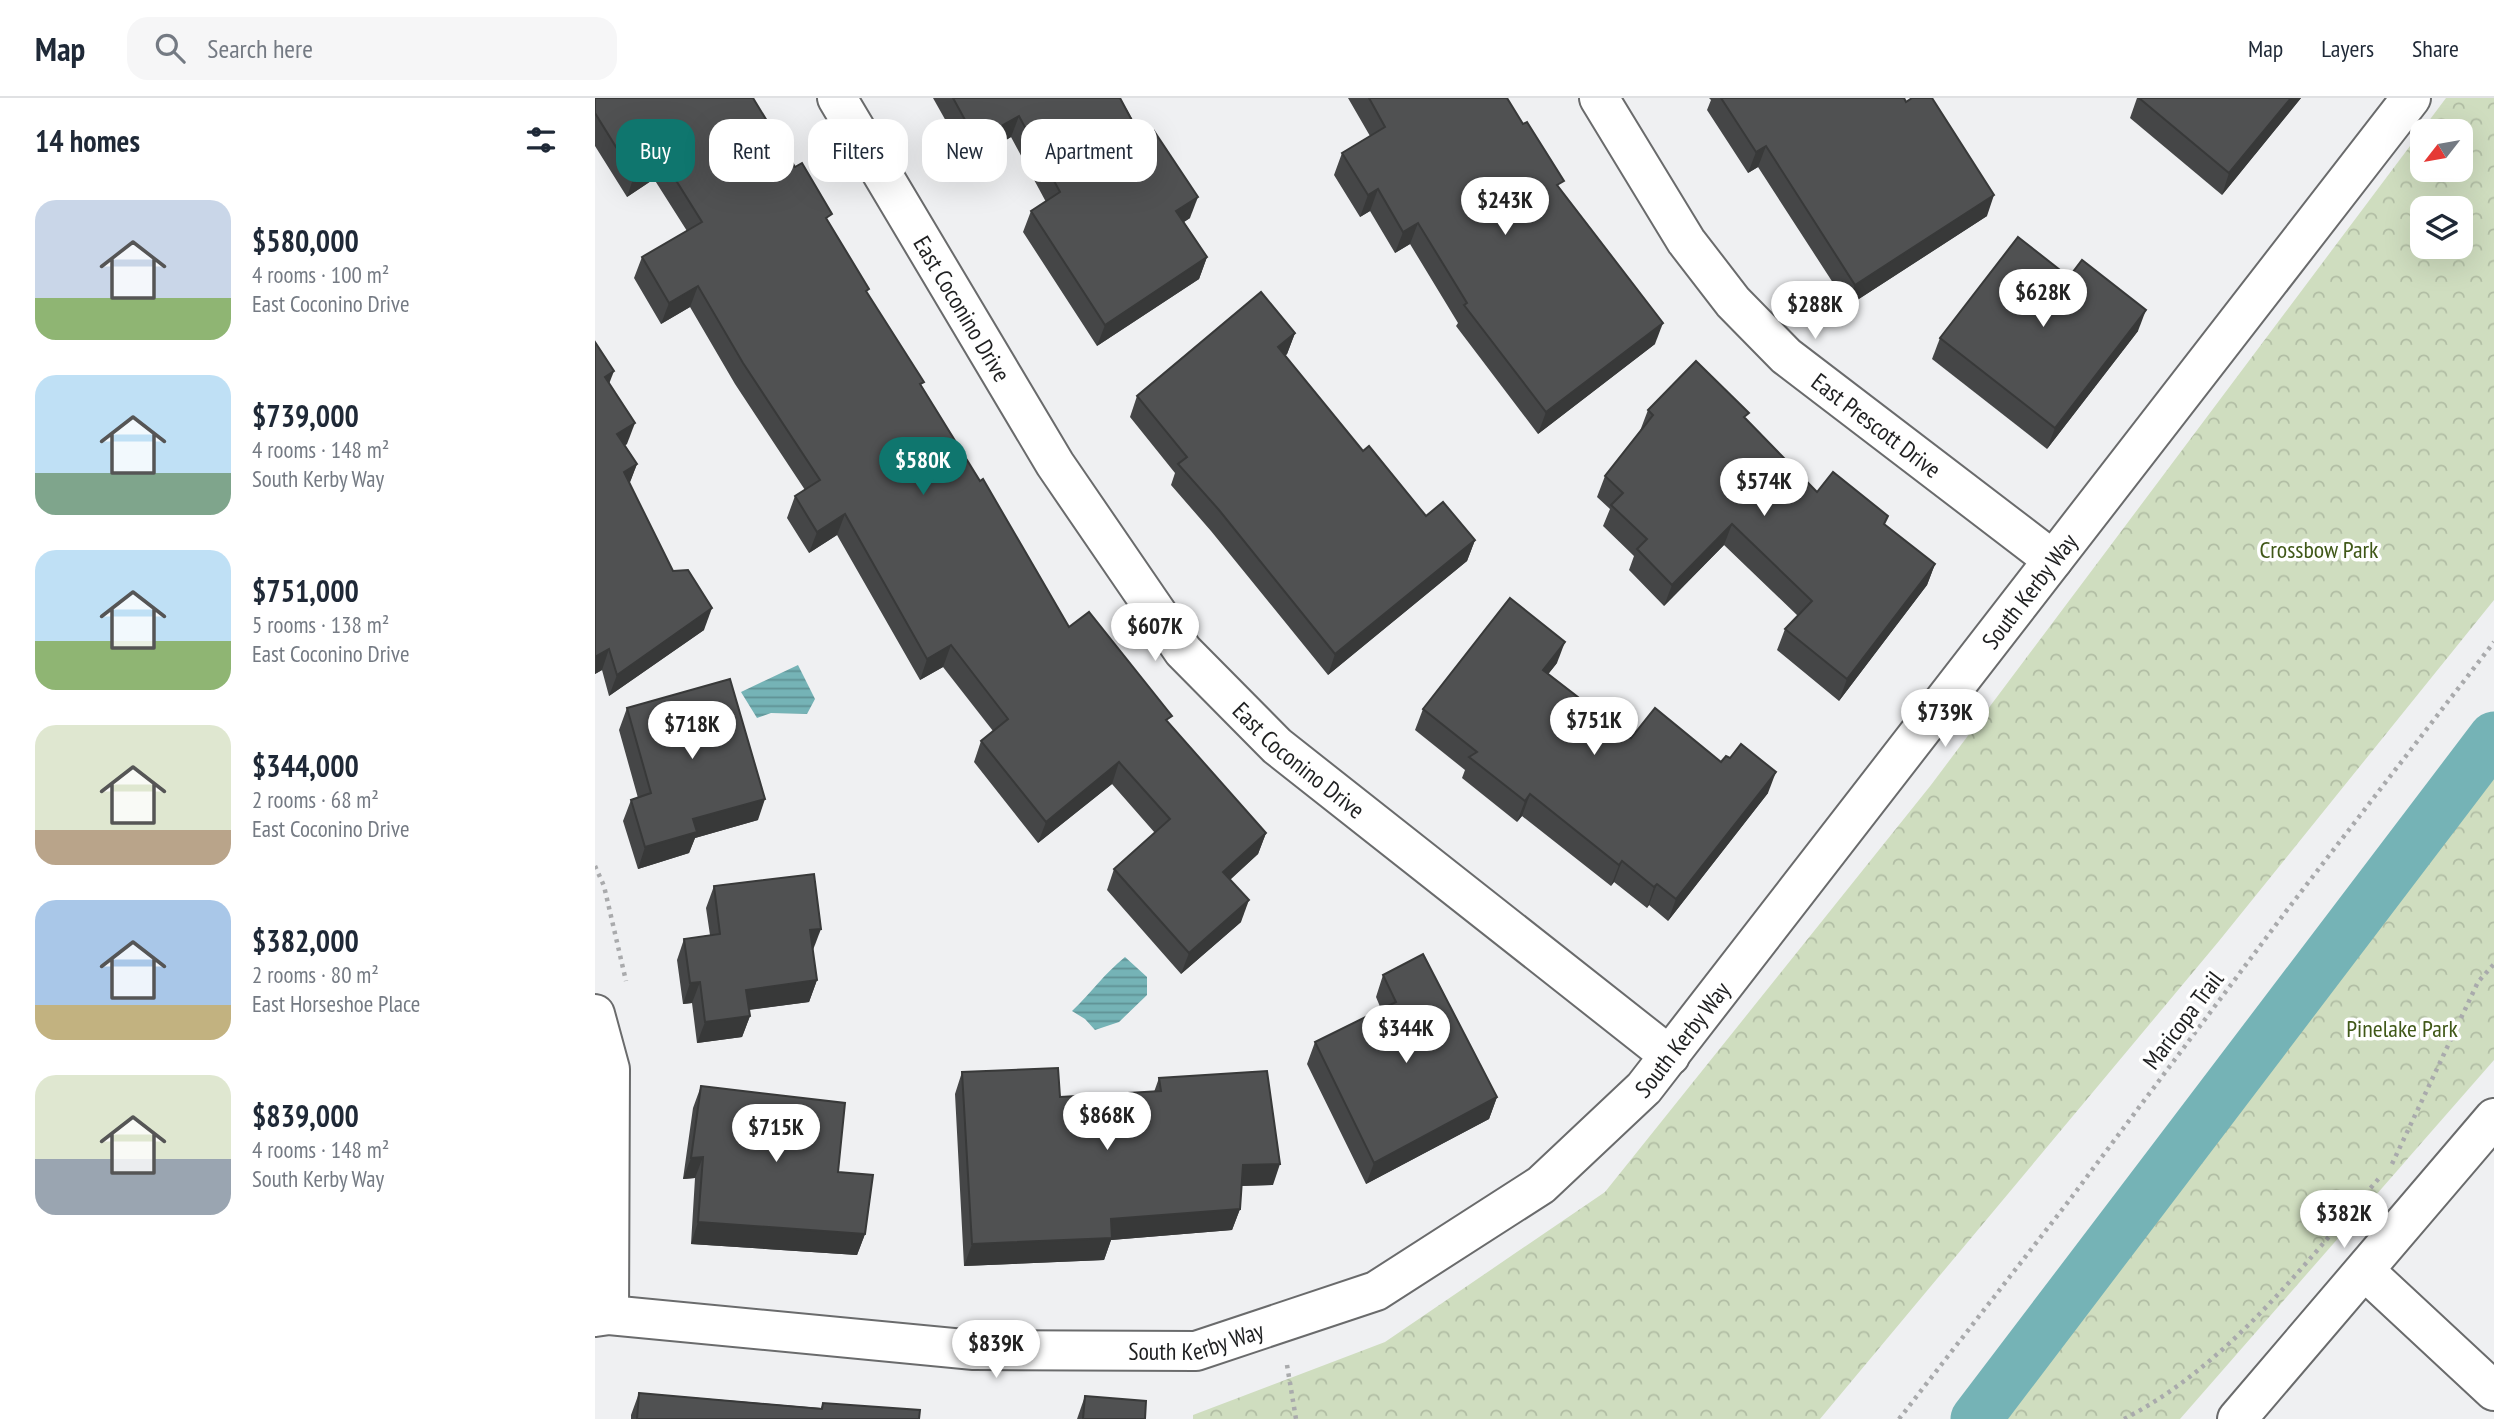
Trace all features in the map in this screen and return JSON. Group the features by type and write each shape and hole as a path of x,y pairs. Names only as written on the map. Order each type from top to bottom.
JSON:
{"street":[{"name":"East Coconino Drive","path":"837,98 1055,464 1183,650 1277,746 1670,1056"},
{"name":"East Prescott Drive","path":"1599,98 1686,241 1733,302 1786,356 2053,561"},
{"name":"South Kerby Way","path":"602,1316 974,1350 1196,1351 1375,1291 1541,1185 1644,1088 1670,1056 2411,98"},
{"path":"595,1014 610,1069 602,1316"},
{"path":"2237,1419 2494,1118"},
{"path":"2365,1270 2494,1391"}],"path":[{"name":"Maricopa Trail","path":"1899,1419 2069,1202 2287,910 2494,642"},
{"path":"595,866 604,886 627,988"},
{"path":"2124,1419 2149,1406 2218,1353 2276,1296 2394,1161 2478,982 2494,964"}],"green space":[{"name":"Crossbow Park","path":"2446,98 2494,98 2494,600 2219,941 1820,1419 1193,1419 1193,1415 1385,1342 1605,1192 1931,785 2410,146 2410,182 2473,182 2473,119 2430,119"},
{"name":"Pinelake Park","path":"2494,760 2494,1060 2180,1419 1988,1419"}],"water":[{"path":"798,665 815,699 807,714 771,713 757,718 741,692"},
{"path":"1125,957 1147,977 1147,995 1119,1022 1095,1030 1085,1019 1072,1011"}],"building":[{"path":"595,98 753,98 766,119 709,119 709,182 794,182 794,165 802,163 808,173 808,182 813,182 832,214 826,218 869,289 866,291 924,382 920,384 980,481 983,479 1069,627 1089,612 1172,716 1166,720 1266,833 1223,872 1249,900 1189,953 1114,869 1170,819 1119,762 1046,822 981,741 1008,719 951,645 927,659 845,514 817,532 795,496 820,480 743,363 698,286 669,303 642,257 702,222 677,182 695,182 695,119 616,119 616,147 595,113"},
{"path":"953,98 1120,98 1131,119 1021,120 1019,116 1007,123 1007,119 964,119"},
{"path":"1369,98 1507,98 1523,124 1527,122 1564,181 1557,185 1663,323 1546,412 1464,305 1467,303 1418,223 1403,232 1378,189 1368,195 1342,153 1385,127"},
{"path":"1721,98 1904,98 1906,102 1912,98 1932,98 1994,195 1855,285 1766,146 1756,152"},
{"path":"2139,98 2291,98 2229,173"},
{"path":"1157,136 1198,197 1176,211 1207,257 1105,325 1031,211 1060,192 1055,182 1157,182"},
{"path":"2018,237 2069,277 2082,260 2146,310 2055,428 1940,338"},
{"path":"1261,292 1295,333 1278,347 1363,451 1369,446 1426,516 1443,502 1475,540 1335,654 1219,510 1178,464 1187,457 1137,396"},
{"path":"595,342 614,371 605,377 635,423 617,434 637,464 624,472 673,571 688,570 712,608 617,675 609,649 595,657"},
{"path":"1696,361 1749,413 1744,417 1817,492 1833,472 1888,516 1884,524 1935,564 1847,679 1785,629 1812,601 1732,524 1672,585 1637,549 1647,539 1611,505 1623,493 1605,476 1653,415 1648,410"},
{"path":"1510,598 1565,642 1543,670 1631,738 1655,708 1721,762 1726,756 1730,758 1741,744 1776,772 1676,899 1657,884 1654,887 1622,861 1619,865 1530,794 1525,801 1469,757 1477,752 1423,709"},
{"path":"730,679 765,799 693,819 697,832 645,847 631,800 651,793 627,708"},
{"path":"814,874 821,929 810,930 817,980 746,990 750,1016 705,1022 700,982 690,983 684,939 720,934 714,886"},
{"path":"1423,954 1497,1097 1374,1163 1315,1042 1396,1002 1383,975"},
{"path":"1058,1068 1060,1097 1161,1091 1159,1078 1267,1071 1280,1164 1243,1165 1240,1209 1111,1219 1112,1238 972,1244 962,1072"},
{"path":"701,1086 845,1103 838,1172 873,1175 865,1234 698,1222 703,1157 691,1158"},
{"path":"639,1393 822,1409 823,1403 920,1410 919,1419 637,1419"},
{"path":"1085,1396 1146,1401 1145,1419 1083,1419"}],"waterway":[{"path":"1976,1419 2494,737"}]}
